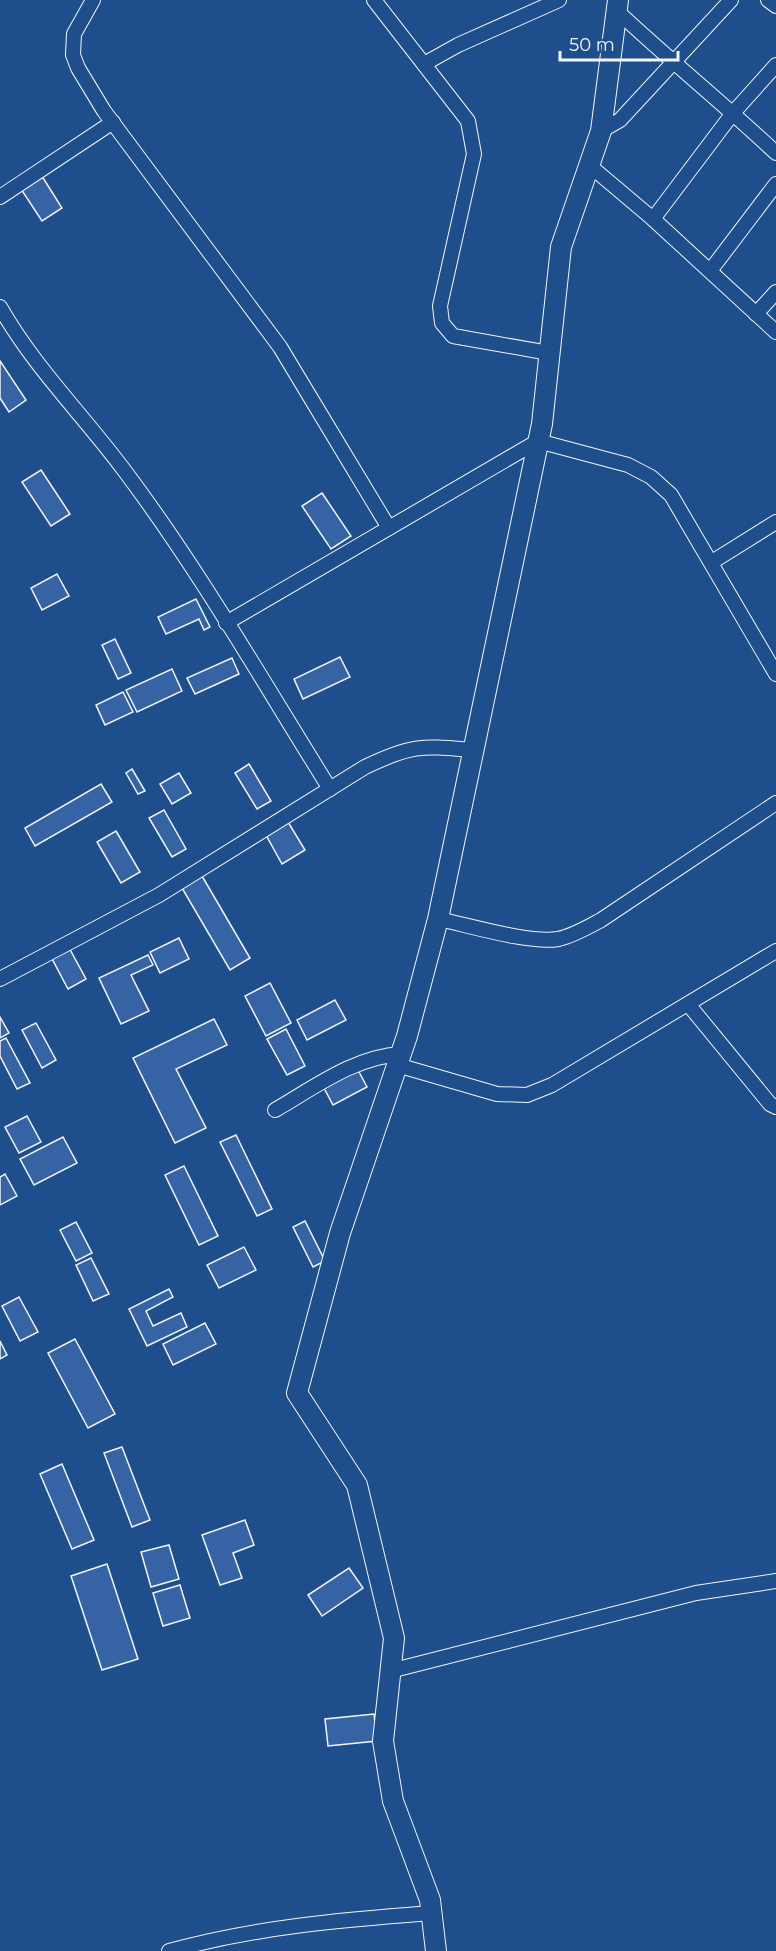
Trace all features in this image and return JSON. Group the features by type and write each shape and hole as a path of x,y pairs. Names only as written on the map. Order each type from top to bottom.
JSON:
{"street":[{"path":"93,0 74,34 73,55 78,68 113,122 280,347 389,528"},
{"path":"374,0 468,121 474,153 440,306 442,323 453,336 549,353"},
{"path":"424,64 458,45 559,0"},
{"path":"601,131 620,120 731,0"},
{"path":"768,0 776,6"},
{"path":"617,5 673,64 733,113 776,153"},
{"path":"436,1951 430,1900 393,1801 383,1741 394,1638 357,1485 297,1393 340,1233 399,1060 438,919 538,441 561,247 601,131 617,5"},
{"path":"653,219 733,113 776,65"},
{"path":"0,197 113,122"},
{"path":"589,165 653,219 776,332"},
{"path":"710,271 776,184"},
{"path":"756,314 776,292"},
{"path":"0,307 48,378 124,470 188,562 330,789"},
{"path":"226,623 538,441 628,465 651,477 671,495 776,674"},
{"path":"712,562 776,522"},
{"path":"0,979 159,895 330,789 397,752 421,746 473,750"},
{"path":"438,919 533,938 557,939 575,933 601,920 776,803"},
{"path":"275,1110 364,1061 381,1055 497,1094 527,1095 552,1085 776,951"},
{"path":"688,1004 770,1104 776,1107"},
{"path":"390,1671 696,1593 776,1581"},
{"path":"169,1951 220,1937 296,1924 431,1913"}],"building":[{"path":"40,173 62,208 42,221 19,186"},
{"path":"0,361 26,400 9,412 0,398"},
{"path":"41,470 70,514 51,526 22,482"},
{"path":"322,493 351,536 331,549 302,506"},
{"path":"57,574 69,596 42,610 31,588"},
{"path":"196,599 210,627 204,630 199,619 166,634 158,617"},
{"path":"115,639 131,673 118,679 102,645"},
{"path":"340,657 350,677 303,699 294,679"},
{"path":"232,658 239,674 195,694 187,678"},
{"path":"172,669 182,691 137,712 126,690"},
{"path":"123,692 133,712 105,725 96,705"},
{"path":"249,764 271,801 257,809 235,773"},
{"path":"132,769 145,791 138,794 126,773"},
{"path":"179,773 191,793 172,804 160,784"},
{"path":"101,784 112,802 35,846 25,828"},
{"path":"164,810 186,849 172,857 149,818"},
{"path":"288,822 305,850 282,864 266,835"},
{"path":"116,831 140,872 121,883 97,842"},
{"path":"202,876 250,958 230,970 182,888"},
{"path":"179,938 189,959 160,973 150,952"},
{"path":"67,944 86,979 68,989 49,953"},
{"path":"148,955 153,965 131,975 149,1011 121,1024 99,978"},
{"path":"270,983 291,1023 266,1036 245,996"},
{"path":"335,1000 346,1020 307,1040 297,1020"},
{"path":"0,1017 9,1033 0,1038"},
{"path":"214,1019 227,1045 176,1069 206,1128 175,1143 133,1058"},
{"path":"36,1023 56,1060 42,1068 22,1030"},
{"path":"286,1029 305,1066 287,1075 267,1039"},
{"path":"6,1038 30,1083 17,1089 0,1056 0,1041"},
{"path":"358,1070 367,1087 333,1105 324,1088"},
{"path":"27,1116 41,1142 19,1153 5,1127"},
{"path":"236,1135 272,1209 257,1216 220,1142"},
{"path":"63,1137 77,1163 34,1185 20,1159"},
{"path":"184,1166 218,1236 199,1245 165,1175"},
{"path":"5,1174 17,1196 0,1205 0,1177"},
{"path":"305,1221 325,1261 313,1267 293,1227"},
{"path":"76,1222 92,1253 76,1261 60,1230"},
{"path":"244,1247 256,1270 219,1288 207,1265"},
{"path":"91,1258 109,1294 93,1301 76,1265"},
{"path":"169,1289 173,1297 146,1311 153,1326 181,1313 187,1327 147,1346 129,1309"},
{"path":"19,1297 38,1332 20,1341 2,1306"},
{"path":"205,1323 216,1344 173,1365 163,1344"},
{"path":"75,1339 115,1414 88,1428 48,1353"},
{"path":"0,1341 7,1355 0,1359"},
{"path":"122,1447 150,1520 132,1527 104,1453"},
{"path":"62,1464 94,1540 72,1549 40,1474"},
{"path":"245,1520 254,1545 233,1553 242,1578 220,1585 202,1535"},
{"path":"169,1545 179,1579 151,1587 141,1552"},
{"path":"107,1564 138,1659 102,1670 71,1576"},
{"path":"349,1568 363,1588 322,1616 308,1595"},
{"path":"180,1585 190,1618 163,1626 153,1593"},
{"path":"374,1714 377,1741 328,1746 325,1719"}]}
